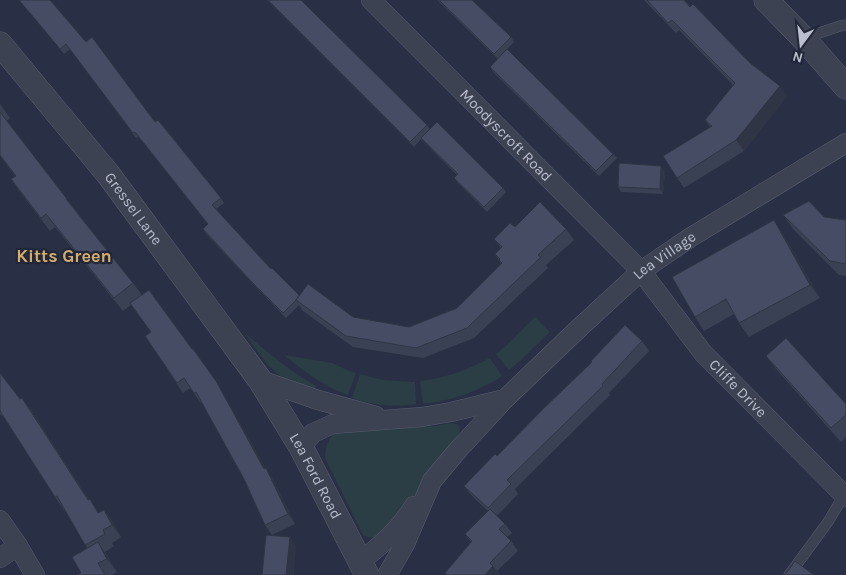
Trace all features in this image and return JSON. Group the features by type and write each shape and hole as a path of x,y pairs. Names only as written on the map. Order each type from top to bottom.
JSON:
{"street":[{"name":"Moodyscroft Road","path":"371,0 641,271"},
{"path":"766,0 803,38 846,87"},
{"name":"Gressel Lane","path":"0,44 108,174 260,380"},
{"name":"Lea Village","path":"387,575 406,544 432,481 505,399 584,324 641,271 691,237 846,143"},
{"name":"Cliffe Drive","path":"641,271 704,353 845,495"},
{"name":"Lea Village","path":"260,380 318,400 392,420"},
{"name":"Lea Ford Road","path":"260,380 301,447 364,569"},
{"name":"Lea Village","path":"301,447 314,433 333,424 422,417 505,399"},
{"path":"364,569 386,541 407,519 421,494 432,481"},
{"path":"0,520 35,575"},
{"path":"0,558 18,546"}],"lane":[{"path":"803,38 846,25"},
{"path":"789,575 828,522 845,495"}],"shaded area":[{"path":"535,317 550,332 509,370 496,354"},
{"path":"245,333 279,361 316,386 314,393 285,380 278,374 266,362"},
{"path":"284,355 332,363 356,373 348,395 322,383"},
{"path":"490,358 502,376 464,395 432,403 423,403 420,381 456,373"},
{"path":"360,374 383,380 415,382 416,404 384,405 352,398"},
{"path":"451,423 459,427 459,434 404,512 379,536 372,538 365,536 325,458 327,446 332,436 337,431 435,426"}],"building":[{"path":"19,0 50,0 86,42 92,37 155,122 158,120 221,198 212,205 271,269 299,295 283,313 203,229 208,224 135,132 133,133 66,44 60,49"},
{"path":"268,0 301,0 427,125 410,142"},
{"path":"439,0 472,0 511,37 494,54"},
{"path":"647,0 684,0 690,7 693,4 750,63 780,86 736,140 677,178 663,156 712,126 705,120 735,83 672,20 668,23"},
{"path":"507,49 613,154 596,171 490,67"},
{"path":"0,112 133,283 114,298 46,214 41,218 11,179 16,176 0,155"},
{"path":"437,122 503,188 484,207 454,178 458,174 421,138"},
{"path":"619,163 661,166 660,189 618,187"},
{"path":"809,201 824,217 846,220 846,264 830,261 783,215"},
{"path":"540,202 566,229 538,255 541,257 467,328 416,348 346,336 296,300 308,284 353,317 409,327 457,308 502,263 495,254 502,247 494,239 510,223 515,227"},
{"path":"774,220 810,285 739,323 726,299 695,317 672,277"},
{"path":"149,290 216,381 264,469 266,468 288,514 265,525 244,479 196,392 194,393 184,378 177,383 145,336 151,332 130,303"},
{"path":"625,325 642,341 602,384 603,386 507,480 511,484 488,508 464,486 592,362"},
{"path":"786,338 846,404 846,415 831,428 766,356"},
{"path":"0,373 20,399 22,398 88,500 90,499 98,513 104,510 112,525 103,530 105,534 85,545 57,496 55,497 0,411"},
{"path":"490,509 505,524 499,529 511,541 490,563 493,566 485,575 447,575 445,573 472,541 465,534"},
{"path":"266,535 290,537 286,575 262,575"},
{"path":"98,542 107,559 98,563 105,575 77,575 81,573 72,557"},
{"path":"795,561 814,575 785,575"}],"district":[{"name":"Kitts Green","path":"64,256"}]}
